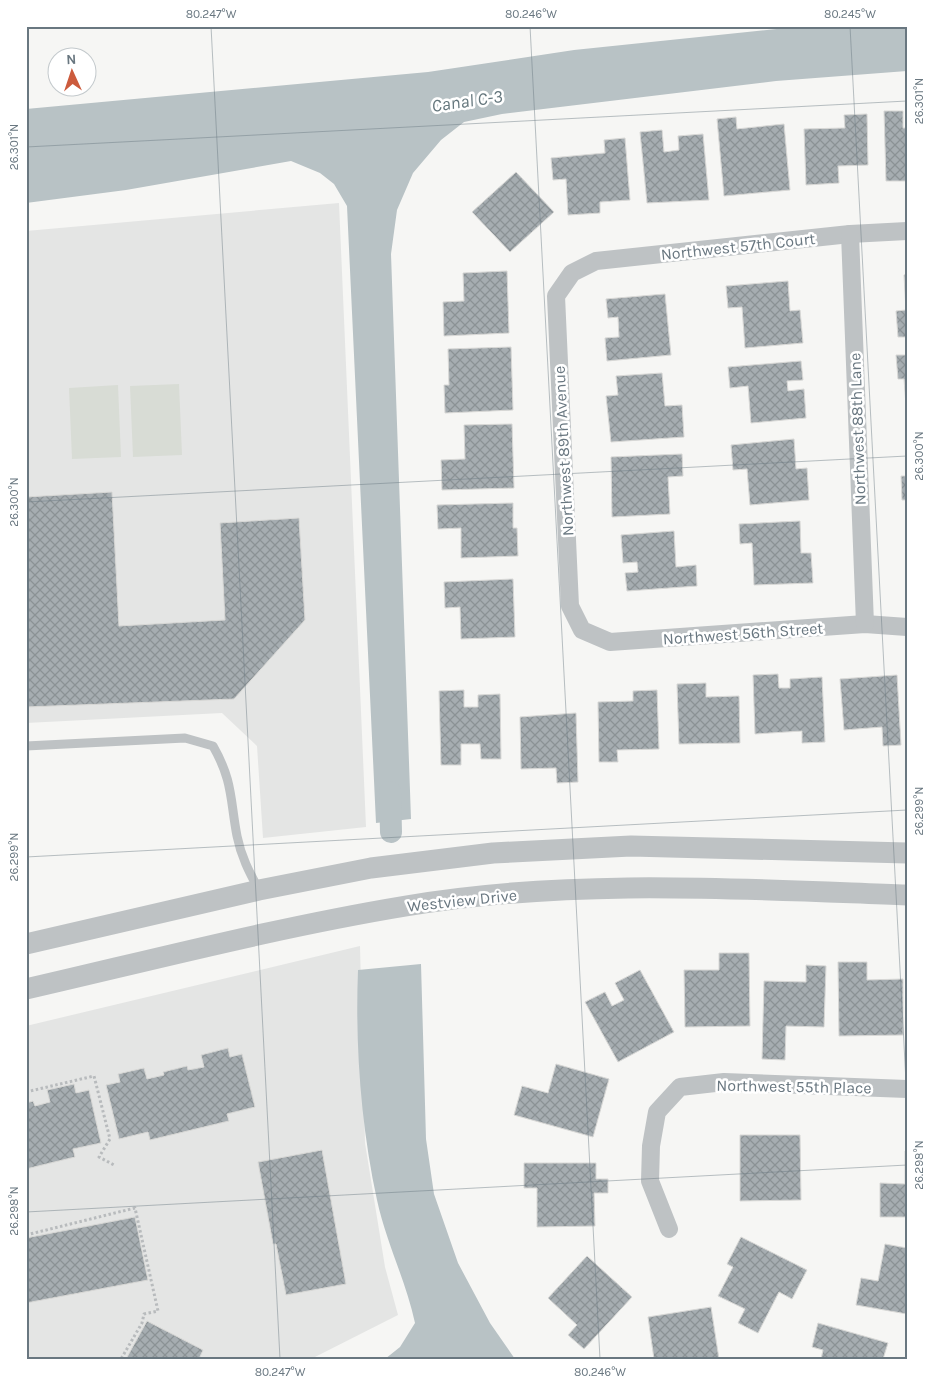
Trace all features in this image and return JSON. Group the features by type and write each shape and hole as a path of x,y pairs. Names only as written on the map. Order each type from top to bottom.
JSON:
{"street":[{"name":"Northwest 57th Court","path":"572,273 596,261 850,234 907,231"},
{"name":"Northwest 88th Lane","path":"850,234 865,624"},
{"name":"Northwest 89th Avenue","path":"572,273 556,296 570,606 582,630"},
{"name":"Northwest 56th Street","path":"582,630 610,642 865,624 907,627"},
{"path":"26,944 259,890 371,868 449,858 561,848 693,846 907,853"},
{"name":"Westview Drive","path":"26,989 269,933 407,906 479,898 618,888 907,894"},
{"name":"Northwest 55th Place","path":"669,1229 650,1181 651,1146 657,1112 680,1087 724,1082 907,1088"}],"lane":[{"path":"26,746 186,738 213,746 224,767 233,797 237,836 244,863 259,890"}],"path":[{"path":"26,1092 94,1076 110,1139 99,1157 114,1165"},
{"path":"26,1234 135,1208 158,1312 144,1314 142,1323 121,1359"}],"shaded area":[{"path":"339,203 366,827 263,838 257,746 222,713 26,723 26,231"},
{"path":"179,384 182,455 133,457 130,386"},
{"path":"118,385 121,457 72,459 69,388"},
{"path":"360,946 365,1143 385,1267 398,1315 311,1359 26,1359 26,1026"}],"water":[{"name":"Canal C-3","path":"806,26 907,26 907,71 776,81 502,114 464,122 441,140 413,173 397,210 391,254 411,819 376,823 347,206 334,184 320,173 291,161 126,190 26,203 26,109 428,72 574,50"},
{"path":"421,964 426,1139 434,1194 458,1263 490,1323 515,1359 385,1359 400,1347 415,1323 407,1292 385,1231 371,1172 363,1115 358,1057 358,970"}],"building":[{"path":"884,111 903,111 903,128 907,128 907,181 886,181"},
{"path":"867,114 868,165 838,166 839,183 806,185 804,129 845,128 844,115"},
{"path":"736,117 737,129 784,124 790,190 724,196 717,119"},
{"path":"662,130 664,152 679,150 678,136 703,134 709,200 647,203 640,132"},
{"path":"625,138 630,200 600,202 600,213 568,215 566,179 553,180 551,158 605,153 604,140"},
{"path":"516,172 554,212 510,252 472,212"},
{"path":"507,271 509,333 444,336 443,302 464,301 463,273"},
{"path":"907,274 907,337 898,337 896,311 906,310 904,275"},
{"path":"788,281 790,311 800,310 803,343 745,348 742,307 728,308 726,286"},
{"path":"665,294 671,355 607,361 605,338 619,337 618,317 608,318 606,299"},
{"path":"511,347 513,410 445,413 444,385 449,385 448,349"},
{"path":"896,355 907,355 907,418 904,379 898,379"},
{"path":"801,361 803,380 787,381 788,391 804,389 806,418 751,423 748,386 730,388 728,367"},
{"path":"662,373 665,406 682,405 684,437 611,442 606,396 618,395 616,376"},
{"path":"512,424 514,488 442,490 441,460 465,459 464,425"},
{"path":"794,439 796,469 807,468 809,500 750,505 747,469 733,470 731,445"},
{"path":"682,454 683,476 668,477 670,514 612,517 611,457"},
{"path":"901,476 907,476 907,500 902,500"},
{"path":"112,492 119,626 225,620 220,523 299,518 305,620 234,699 26,707 26,497"},
{"path":"513,503 513,528 517,528 518,556 461,558 461,528 438,529 437,505"},
{"path":"800,521 801,553 811,553 813,583 754,585 752,543 740,544 739,524"},
{"path":"674,531 676,567 696,565 697,586 627,591 625,573 638,572 637,562 623,563 621,535"},
{"path":"513,579 515,637 461,639 460,607 445,608 444,582"},
{"path":"778,674 779,688 790,688 790,679 822,677 825,742 802,743 802,731 755,734 753,675"},
{"path":"897,675 901,745 883,746 882,727 844,730 840,679"},
{"path":"706,683 706,697 739,696 740,743 679,744 677,684"},
{"path":"464,690 464,707 478,707 478,695 500,694 501,759 481,759 480,744 461,744 461,765 441,765 439,691"},
{"path":"657,690 659,749 617,750 618,762 599,762 598,702 633,701 633,691"},
{"path":"576,713 578,782 557,783 556,768 521,769 520,717"},
{"path":"719,953 749,953 750,1026 685,1027 684,970 719,970"},
{"path":"838,962 867,962 867,980 903,979 903,1035 839,1036"},
{"path":"806,965 826,966 824,1027 786,1026 785,1060 762,1059 764,981 806,982"},
{"path":"640,970 674,1032 618,1062 585,1002 605,992 612,1006 624,1000 615,983"},
{"path":"228,1048 230,1057 242,1054 255,1107 227,1114 229,1121 150,1140 148,1132 119,1139 106,1085 120,1082 118,1074 144,1068 147,1079 164,1075 163,1072 187,1066 188,1070 204,1067 201,1055"},
{"path":"556,1064 609,1079 593,1137 514,1115 522,1086 548,1093"},
{"path":"74,1084 76,1093 89,1090 101,1143 73,1149 75,1157 26,1169 26,1103 33,1101 35,1106 50,1102 47,1090"},
{"path":"740,1135 800,1135 801,1200 740,1201"},
{"path":"322,1150 346,1284 286,1295 276,1244 273,1244 258,1162"},
{"path":"905,1151 907,1151 907,1217 880,1217 880,1183 905,1184"},
{"path":"524,1163 596,1163 596,1179 608,1179 608,1193 594,1193 595,1226 537,1227 537,1188 524,1188"},
{"path":"135,1217 148,1280 26,1303 26,1238"},
{"path":"741,1237 807,1270 792,1299 779,1292 758,1333 738,1323 745,1309 718,1296 733,1267 727,1264"},
{"path":"885,1244 907,1248 907,1314 856,1305 861,1278 878,1281"},
{"path":"587,1256 632,1297 584,1349 568,1335 577,1325 548,1298"},
{"path":"711,1307 719,1359 654,1359 648,1317"},
{"path":"147,1321 203,1350 199,1359 126,1359"},
{"path":"818,1323 888,1343 883,1359 821,1359 823,1350 812,1347"}],"waterway":[{"path":"390,792 391,832"}]}
